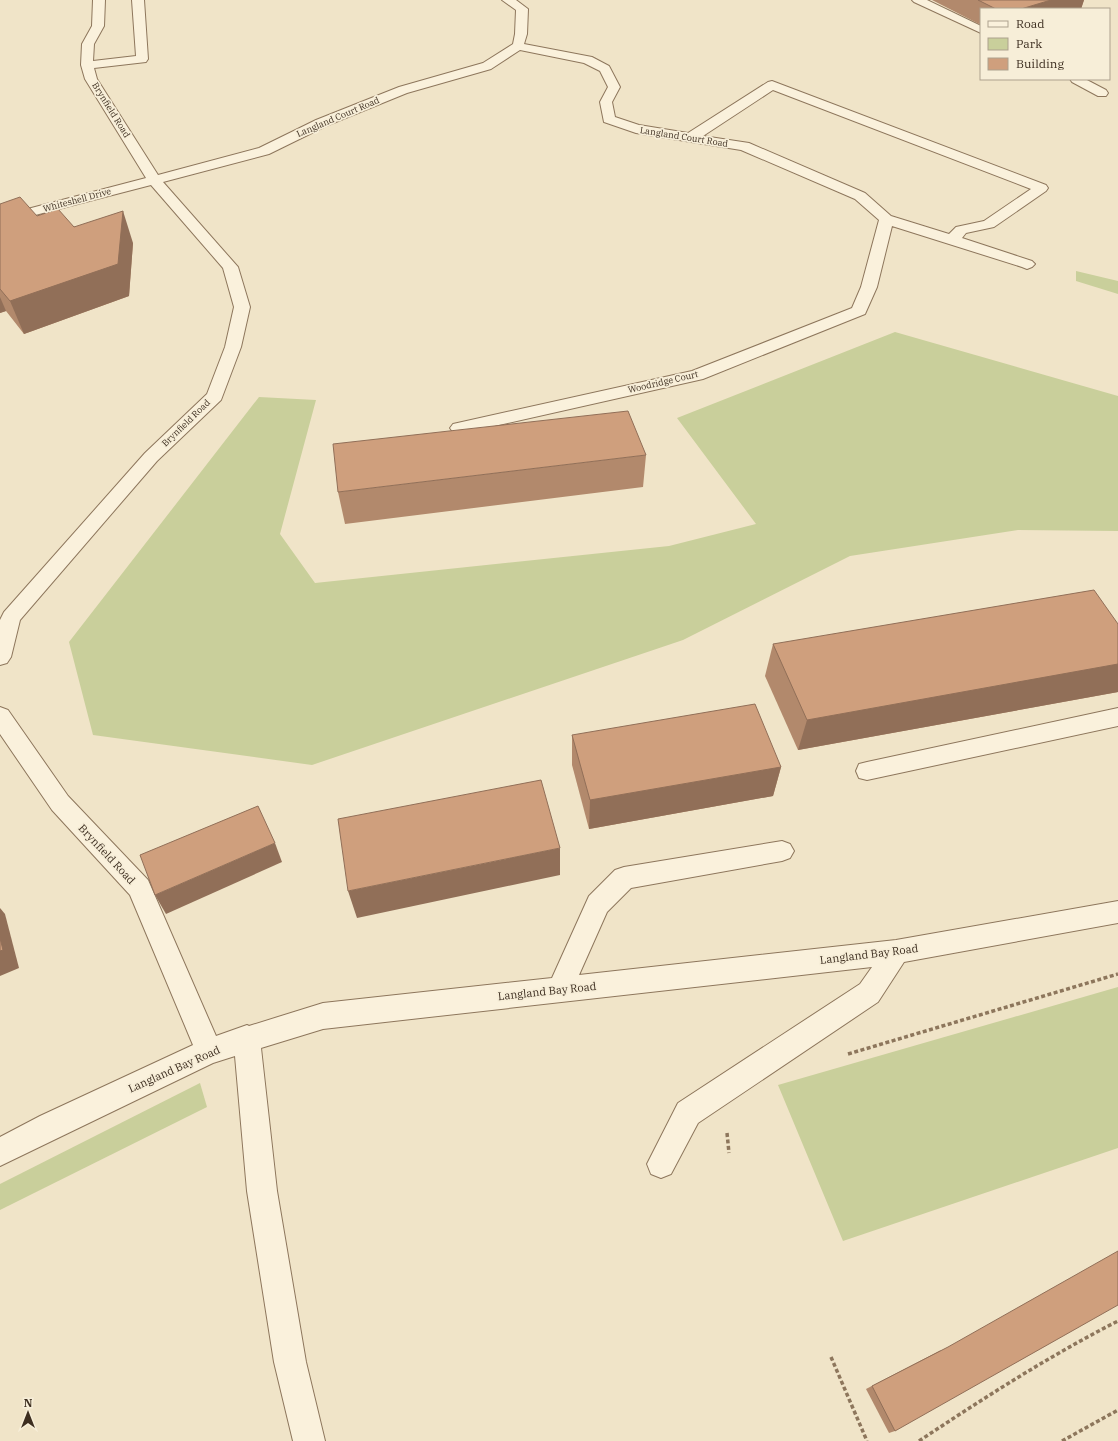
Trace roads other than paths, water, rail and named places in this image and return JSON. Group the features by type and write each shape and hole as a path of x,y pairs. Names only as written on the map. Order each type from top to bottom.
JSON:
{"street":[{"name":"Brynfield Road","path":"0,657 11,617 151,457 215,396 233,347 242,307 230,267 154,180 91,79 87,65 88,44 98,26 98,0"},
{"path":"87,65 142,59 138,0"},
{"path":"508,0 522,9 522,34 518,46"},
{"path":"918,0 980,30"},
{"name":"Langland Court Road","path":"154,180 264,151 321,123 404,90 486,66 518,46 588,60 606,69 614,87 606,102 609,119 636,129 744,146 860,196 886,219 1027,264"},
{"path":"1078,80 1102,93"},
{"path":"690,138 772,86 1041,188 989,224 961,230 952,240"},
{"name":"Whiteshell Drive","path":"0,217 16,216 154,180"},
{"name":"Woodridge Court","path":"459,428 697,375 859,311 869,288 886,219"},
{"name":"Brynfield Road","path":"0,716 60,803 139,888 209,1051"},
{"path":"867,771 1118,717"},
{"path":"560,989 598,904 624,878 782,851"},
{"name":"Langland Bay Road","path":"0,1152 50,1126 209,1051 323,1016 896,952 1118,912"},
{"path":"661,1164 688,1113 869,993 896,952"},
{"path":"248,1038 262,1191 290,1362 309,1441"}]}
